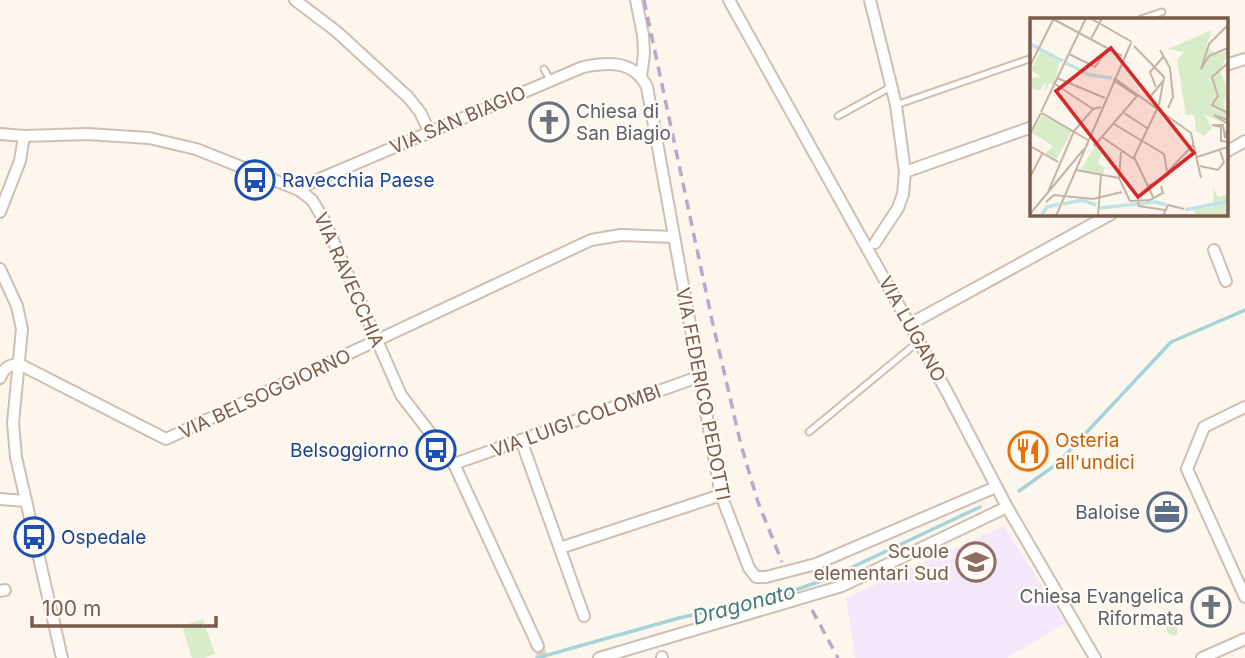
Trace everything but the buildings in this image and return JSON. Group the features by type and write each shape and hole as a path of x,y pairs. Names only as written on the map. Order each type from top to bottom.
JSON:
{"street":[{"path":"295,0 336,31 408,97 421,112 430,133"},
{"name":"VIA FEDERICO PEDOTTI","path":"636,0 644,54 640,77 647,87 720,495 749,568 757,577 766,577 816,564 996,487"},
{"name":"VIA LUGANO","path":"729,0 910,324 1007,507 1095,658"},
{"path":"872,0 896,105 905,172 903,194 898,208 875,243"},
{"path":"1228,64 1245,59"},
{"name":"VIA SAN BIAGIO","path":"299,190 583,67 607,62 620,64 640,77"},
{"path":"905,172 1030,127"},
{"name":"VIA RAVECCHIA","path":"0,134 87,134 149,138 196,149 299,190 312,200 324,220 401,395 454,464 538,646"},
{"path":"0,212 20,161 24,136"},
{"path":"1228,151 1245,141"},
{"path":"910,324 1109,215"},
{"name":"VIA BELSOGGIORNO","path":"19,364 166,439 591,240 621,235 673,237"},
{"path":"1214,250 1226,281"},
{"path":"0,269 21,317 13,422 16,457 62,658"},
{"path":"0,378 10,365 19,364"},
{"name":"VIA LUIGI COLOMBI","path":"454,464 698,377"},
{"path":"1245,407 1204,427 1187,469 1245,597"},
{"path":"522,440 584,616"},
{"path":"560,548 720,495"},
{"path":"0,499 26,501"},
{"path":"599,658 842,586 1007,507"},
{"path":"1202,658 1245,639"}],"lane":[{"path":"1144,18 1163,12"},
{"path":"896,105 1030,58"},
{"path":"544,69 551,81"},
{"path":"838,116 891,87"},
{"path":"809,432 919,341"}],"shaded area":[{"name":"Scuole elementari Sud","path":"1004,526 1066,623 1007,658 855,658 846,598"}],"green space":[{"path":"1171,612 1178,630 1173,636 1168,633 1160,616"},
{"path":"203,619 215,654 192,658 182,626"}],"waterway":[{"path":"1019,491 1057,464 1171,342 1245,310"},
{"name":"Dragonato","path":"537,658 679,618 781,595 827,579 980,507"}],"tunnel":[{"path":"538,646 543,658"}],"railway":[{"path":"644,0 741,445 758,502 782,562"},
{"path":"812,610 838,658"}],"place":[{"name":"Chiesa di San Biagio","path":"549,122"},
{"name":"Ravecchia Paese","path":"255,180"},
{"name":"Belsoggiorno","path":"436,450"},
{"name":"Osteria all'undici","path":"1028,451"},
{"name":"Baloise","path":"1167,512"},
{"name":"Ospedale","path":"34,537"},
{"name":"Scuole elementari Sud","path":"976,562"},
{"name":"Chiesa Evangelica Riformata","path":"1211,607"}]}
